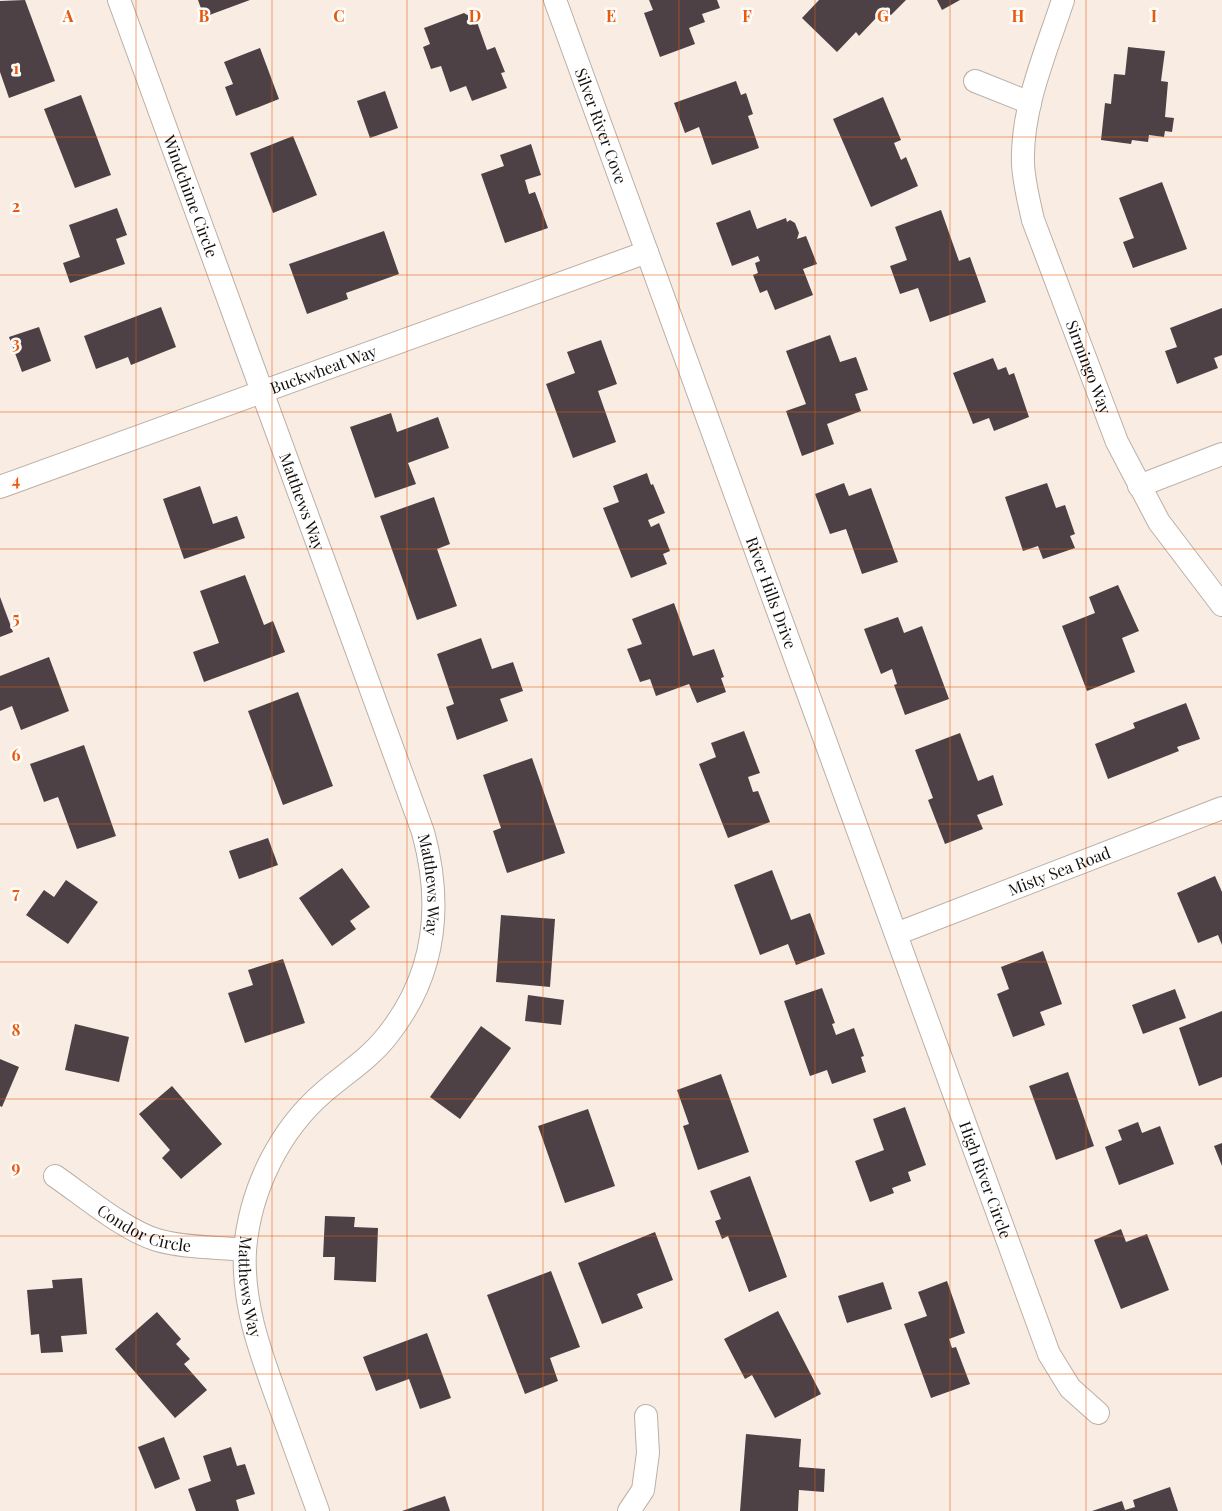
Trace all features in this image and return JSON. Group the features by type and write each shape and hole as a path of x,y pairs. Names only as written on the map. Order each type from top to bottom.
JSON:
{"street":[{"name":"Windchime Circle","path":"119,0 261,392"},
{"name":"Silver River Cove","path":"555,0 647,252"},
{"name":"Sirmingo Way","path":"1063,0 1030,103 1025,133 1023,163 1026,192 1033,220 1117,442 1159,522 1222,605"},
{"path":"975,81 1030,103"},
{"name":"Buckwheat Way","path":"0,487 647,252"},
{"name":"River Hills Drive","path":"647,252 896,934"},
{"name":"Matthews Way","path":"261,392 423,832 434,885 435,911 432,938 426,964 416,990 403,1014 369,1056 324,1092 303,1113 284,1137 269,1163 258,1191 250,1220 245,1276 253,1327 318,1511"},
{"path":"1139,486 1222,454"},
{"name":"Misty Sea Road","path":"896,934 1222,808"},
{"name":"High River Circle","path":"896,934 1049,1354 1070,1388 1098,1413"},
{"name":"Condor Circle","path":"55,1176 136,1231 156,1240 177,1244 246,1250"},
{"path":"629,1511 643,1490 648,1453 646,1416"}],"building":[{"path":"25,0 55,81 9,98 0,72 0,1"},
{"path":"198,0 250,0 204,17"},
{"path":"649,0 717,0 720,8 702,14 705,22 689,28 695,44 660,57 644,13 653,10"},
{"path":"819,0 906,0 882,24 876,18 859,36 856,32 837,52 802,18"},
{"path":"937,0 960,0 942,10"},
{"path":"464,13 469,16 470,25 477,22 487,50 495,47 505,72 501,73 507,88 472,101 466,86 450,92 441,66 431,69 423,47 430,44 424,28"},
{"path":"1128,47 1165,51 1161,81 1168,82 1165,117 1174,118 1172,132 1165,131 1164,137 1149,135 1148,142 1132,140 1131,144 1101,140 1105,103 1111,104 1114,74 1125,75"},
{"path":"260,48 279,99 236,116 225,87 233,84 224,62"},
{"path":"736,81 741,95 746,93 753,114 748,116 759,148 712,165 699,127 685,133 674,103"},
{"path":"385,91 398,128 370,138 357,101"},
{"path":"81,95 111,175 75,188 44,109"},
{"path":"883,97 901,140 894,143 901,160 906,157 918,186 871,207 833,119"},
{"path":"293,136 317,195 273,213 250,153"},
{"path":"531,144 541,175 525,180 529,194 535,192 548,228 505,243 481,174 504,166 500,155"},
{"path":"1162,182 1187,249 1133,268 1123,242 1134,238 1119,198"},
{"path":"117,208 127,235 116,239 125,264 70,283 63,263 80,257 69,225"},
{"path":"750,210 757,229 786,218 787,222 790,220 795,223 799,233 797,239 806,236 817,264 803,269 813,295 775,310 767,290 760,293 753,275 758,273 755,263 760,261 758,256 732,266 716,223"},
{"path":"941,210 959,261 970,257 986,302 930,322 918,288 900,294 890,266 907,260 895,227"},
{"path":"384,231 399,274 346,293 348,299 307,314 289,264"},
{"path":"161,307 176,347 131,365 128,357 96,369 84,336"},
{"path":"1222,308 1222,355 1214,358 1218,368 1177,384 1165,351 1177,347 1170,328"},
{"path":"39,327 51,361 22,372 9,337"},
{"path":"830,335 840,362 856,357 868,390 855,394 861,411 827,424 834,444 802,456 786,411 806,404 786,351"},
{"path":"601,340 617,384 598,391 616,442 573,458 546,384 575,373 567,352"},
{"path":"993,358 998,370 1006,367 1009,375 1014,373 1029,417 994,431 989,418 973,424 953,373"},
{"path":"391,413 397,432 438,417 449,448 408,463 416,484 375,498 350,427"},
{"path":"647,473 665,513 648,520 651,527 659,523 670,551 663,554 667,564 631,578 603,508 619,502 613,486"},
{"path":"844,483 849,496 871,488 898,562 862,574 846,529 830,534 815,494"},
{"path":"1047,483 1056,508 1065,505 1075,534 1070,536 1075,548 1043,559 1038,546 1023,551 1005,497"},
{"path":"200,486 213,524 237,516 245,538 184,559 163,499"},
{"path":"434,497 450,544 437,549 457,606 417,620 380,516"},
{"path":"245,575 264,625 273,621 285,652 204,682 193,652 219,643 200,591"},
{"path":"1118,585 1139,631 1122,638 1135,672 1087,691 1062,626 1095,613 1089,597"},
{"path":"0,597 13,632 0,637"},
{"path":"674,603 693,656 714,649 724,677 721,678 726,692 697,703 689,684 656,696 650,679 640,682 627,649 642,644 632,619"},
{"path":"898,617 904,633 922,626 949,699 905,715 894,685 897,684 892,669 881,674 864,629"},
{"path":"481,638 492,669 513,662 523,691 500,699 508,721 457,740 446,707 454,704 437,654"},
{"path":"49,657 69,711 21,730 12,706 0,711 0,676"},
{"path":"298,692 333,786 283,805 248,711"},
{"path":"1186,703 1200,739 1177,747 1179,751 1108,779 1095,744 1135,728 1133,723"},
{"path":"744,731 760,773 748,777 753,792 758,791 770,822 728,838 699,764 716,757 711,743"},
{"path":"960,733 978,781 993,775 1003,805 977,815 983,829 945,844 928,800 933,798 915,750"},
{"path":"84,745 116,836 77,849 58,797 44,802 30,764"},
{"path":"532,758 565,853 507,873 493,831 501,828 483,775"},
{"path":"268,838 278,865 239,879 229,851"},
{"path":"342,868 370,907 350,921 356,929 332,946 299,898"},
{"path":"772,870 791,920 810,913 825,954 796,965 788,944 760,955 734,885"},
{"path":"1215,876 1222,892 1222,945 1218,935 1198,943 1177,893"},
{"path":"66,880 98,902 68,944 26,915 44,890 54,897"},
{"path":"501,915 555,919 550,987 496,982"},
{"path":"1043,951 1062,1004 1040,1012 1045,1025 1013,1037 997,994 1009,989 1001,967"},
{"path":"283,959 305,1023 245,1043 228,993 253,985 248,970"},
{"path":"822,988 835,1023 832,1024 836,1035 854,1028 864,1056 861,1057 866,1072 832,1084 827,1070 810,1076 784,1001"},
{"path":"1175,989 1186,1018 1143,1034 1132,1005"},
{"path":"528,995 564,1000 561,1025 525,1021"},
{"path":"1222,1011 1222,1077 1199,1086 1179,1028"},
{"path":"75,1024 129,1037 119,1082 65,1070"},
{"path":"481,1026 511,1048 460,1119 430,1097"},
{"path":"0,1059 19,1067 2,1107 0,1106"},
{"path":"1068,1072 1094,1146 1056,1160 1029,1086"},
{"path":"721,1074 749,1152 698,1170 683,1126 689,1124 677,1090"},
{"path":"172,1086 222,1144 181,1179 162,1158 170,1150 139,1114"},
{"path":"905,1107 926,1165 908,1172 911,1181 892,1188 894,1193 870,1202 855,1161 884,1150 873,1119"},
{"path":"588,1109 615,1186 565,1203 538,1126"},
{"path":"1138,1122 1142,1133 1160,1126 1174,1164 1119,1185 1105,1147 1122,1140 1118,1130"},
{"path":"1222,1143 1222,1166 1214,1146"},
{"path":"750,1176 787,1277 749,1292 728,1236 722,1239 715,1221 721,1219 710,1191"},
{"path":"325,1216 355,1217 354,1227 378,1228 376,1282 334,1280 335,1257 323,1257"},
{"path":"1121,1229 1126,1242 1147,1234 1169,1290 1121,1309 1094,1240"},
{"path":"655,1232 673,1280 637,1294 643,1308 602,1324 578,1263"},
{"path":"551,1271 580,1347 550,1358 558,1381 525,1394 487,1295"},
{"path":"82,1278 87,1334 61,1336 63,1352 41,1353 39,1334 31,1335 27,1290 53,1288 52,1280"},
{"path":"947,1281 965,1333 949,1339 952,1348 956,1347 970,1384 931,1398 904,1324 927,1316 918,1292"},
{"path":"883,1282 892,1309 847,1323 838,1296"},
{"path":"778,1311 821,1394 775,1418 752,1375 745,1379 724,1339"},
{"path":"157,1312 181,1339 176,1344 190,1359 184,1364 207,1390 175,1418 115,1349"},
{"path":"427,1333 451,1398 420,1409 409,1379 376,1391 363,1357"},
{"path":"746,1434 801,1439 799,1467 825,1469 824,1492 799,1490 798,1511 740,1511"},
{"path":"164,1437 180,1479 155,1489 138,1447"},
{"path":"231,1447 237,1466 245,1464 255,1494 236,1500 239,1511 196,1511 188,1489 211,1481 203,1456"},
{"path":"1170,1487 1178,1511 1092,1511 1122,1501 1125,1510 1135,1507 1133,1500"},
{"path":"445,1496 450,1511 402,1511"}]}
